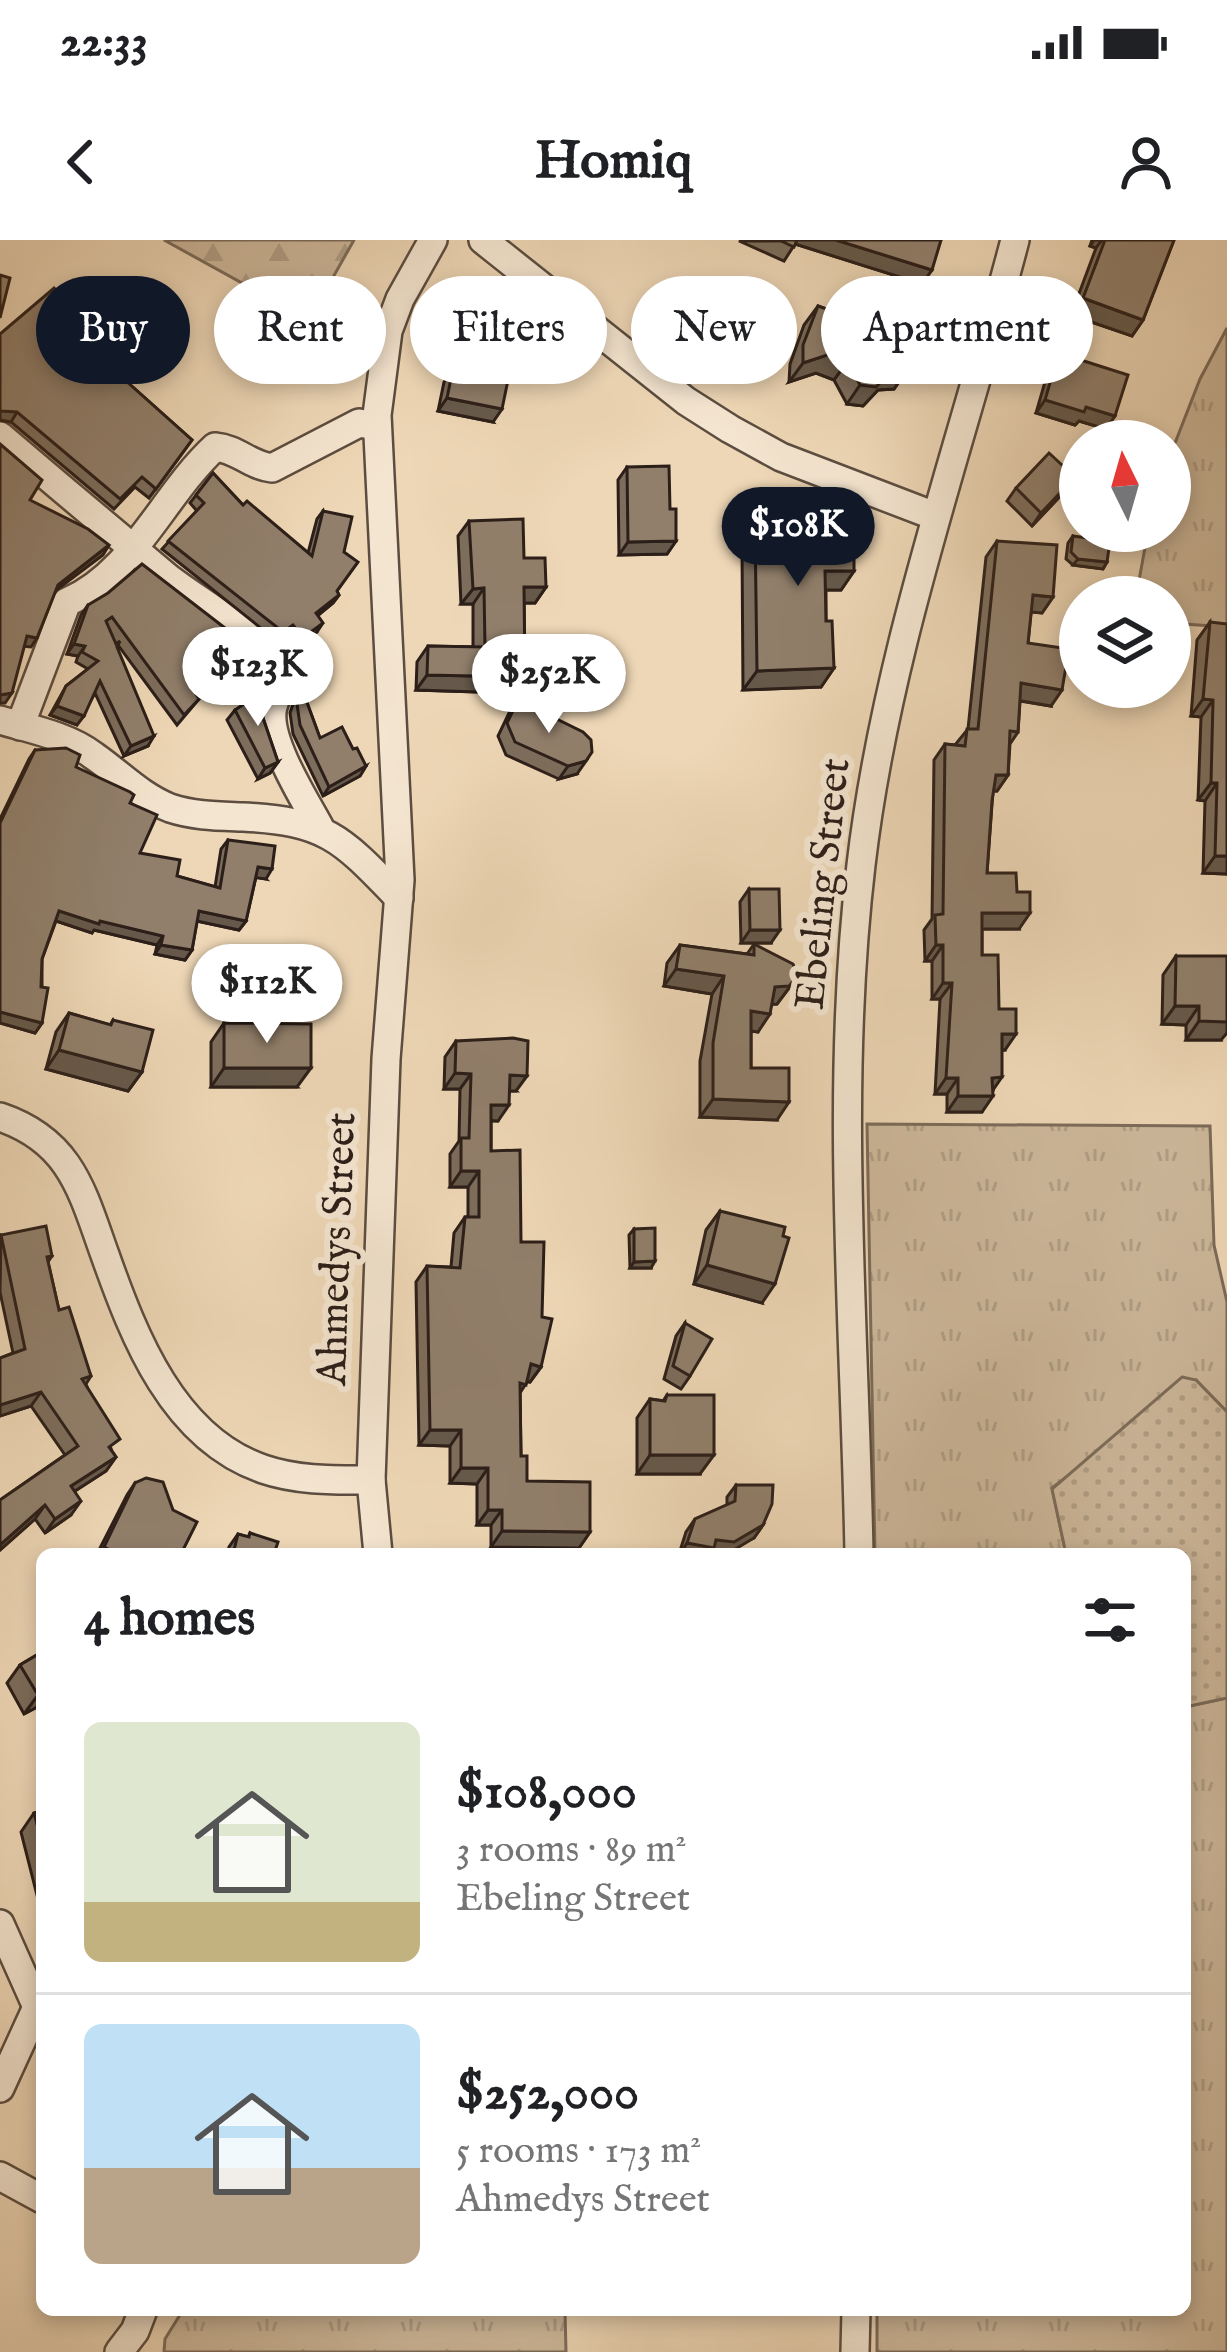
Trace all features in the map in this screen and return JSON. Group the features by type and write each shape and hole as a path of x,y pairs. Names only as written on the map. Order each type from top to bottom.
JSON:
{"street":[{"name":"Ahmedys Street","path":"377,1548 371,1480 386,1059 399,898 399,811 377,426 388,331 400,298 434,240"},
{"path":"483,240 686,401 730,429 781,458 935,516"},
{"name":"Ebeling Street","path":"859,1548 850,1033 861,864 884,728 935,516 1015,240"},
{"path":"377,426 359,423 272,468 258,466 235,449 215,447 189,471 135,547 100,584 67,602 10,723 75,745 146,796 171,808 320,828 356,854 399,898"},
{"path":"0,436 251,640 273,666 281,685 272,723 295,782 320,828"},
{"path":"0,1117 25,1126 66,1159 89,1207 138,1340 195,1425 218,1444 264,1469 324,1480 371,1480"},
{"path":"0,1924 36,1998"},
{"path":"0,2087 36,2014"},
{"path":"0,2176 36,2196"},
{"path":"119,2352 141,2316"},
{"path":"855,2352 856,2316"}],"green space":[{"path":"164,240 354,240 334,276 229,276"},
{"path":"1227,328 1227,627 1191,624 1191,576 1140,576 1144,552 1191,552 1191,420 1184,420"},
{"path":"867,1124 1210,1126 1214,1245 1227,1302 1227,1412 1196,1380 1052,1488 1065,1548 875,1548"},
{"path":"1182,1377 1196,1380 1227,1412 1227,1698 1191,1706 1191,1548 1065,1548 1052,1489"},
{"path":"1227,1698 1227,2352 877,2352 877,2316 1191,2316 1191,1706"},
{"path":"179,2316 565,2316 566,2352 164,2352 165,2339"}],"building":[{"path":"836,240 941,240 932,270"},
{"path":"1105,240 1174,240 1143,320 1093,302 1091,276"},
{"path":"0,275 10,278 0,318"},
{"path":"36,303 36,384 129,384 192,440 156,489 142,477 120,499 17,412 0,411 0,334"},
{"path":"821,307 821,357 803,363 803,345"},
{"path":"1093,364 1128,375 1115,416 1045,400 1050,384 1093,384"},
{"path":"450,384 507,384 502,409 447,398"},
{"path":"0,444 42,480 30,500 109,545 58,585 37,638 27,636 12,693 0,695"},
{"path":"1049,453 1059,462 1059,494 1041,513 1016,488"},
{"path":"669,466 676,541 628,542 627,467"},
{"path":"213,473 243,505 247,501 312,556 323,511 352,517 344,552 358,562 337,591 339,595 316,613 323,623 303,638 293,625 283,632 168,541 204,503 196,495"},
{"path":"829,497 829,527 854,526 854,571 825,571 826,621 832,621 834,668 757,671 755,527 805,527 805,498"},
{"path":"523,519 524,558 545,558 546,587 524,587 525,677 427,675 428,646 485,647 484,588 473,589 469,521"},
{"path":"997,541 1057,545 1053,597 1033,595 1028,643 1059,648 1059,689 1021,683 1018,732 1010,731 1008,775 996,775 992,801 987,873 1016,873 1017,892 1030,892 1030,913 982,913 982,955 998,955 999,1009 1016,1009 1016,1034 1002,1034 1002,1077 992,1078 993,1096 958,1096 958,1078 946,1078 952,983 943,983 943,945 936,945 935,915 943,914 945,744 965,746 967,729 978,729"},
{"path":"1071,552 1108,552 1107,562 1078,559"},
{"path":"142,564 247,645 230,664 219,655 191,686 199,699 184,715 112,617 106,621 116,644 120,641 117,647 154,736 131,746 100,681 84,716 57,706 66,686 98,661 82,652 85,646 74,644 88,605"},
{"path":"1210,622 1227,624 1227,856 1215,856 1213,700 1203,699"},
{"path":"302,689 320,738 342,727 366,766 329,787 300,725 297,704"},
{"path":"263,691 263,718 278,762 265,768 235,710"},
{"path":"518,700 583,732 591,740 592,752 586,761 568,766 515,742 507,723"},
{"path":"66,748 80,755 76,767 130,792 134,795 130,803 157,815 140,853 180,860 177,876 220,888 228,840 275,846 272,869 258,867 246,921 199,911 192,950 161,945 163,936 59,911 42,959 41,987 48,988 42,1023 0,1012 0,823 35,750"},
{"path":"749,889 779,889 780,930 750,930"},
{"path":"754,944 793,964 798,976 789,986 775,987 770,1014 751,1011 751,1068 789,1068 789,1102 713,1099 713,1043 724,976 676,969 680,945 754,955"},
{"path":"1176,956 1227,956 1227,1022 1199,1021 1199,1006 1175,1006"},
{"path":"69,1013 153,1030 142,1072 59,1050"},
{"path":"224,1023 311,1024 311,1068 224,1068"},
{"path":"456,1041 528,1041 527,1076 510,1075 509,1105 491,1105 491,1151 520,1150 521,1242 544,1242 542,1317 552,1319 541,1367 531,1364 526,1385 520,1383 521,1456 527,1456 527,1481 590,1482 590,1532 502,1531 502,1510 488,1510 488,1468 461,1468 461,1430 430,1430 427,1266 460,1268 465,1217 479,1217 479,1171 461,1171 461,1138 469,1138 471,1074 455,1073"},
{"path":"720,1211 785,1227 783,1236 789,1238 775,1284 707,1265"},
{"path":"46,1226 52,1256 47,1257 59,1310 69,1307 91,1376 82,1379 120,1439 109,1447 116,1457 71,1486 81,1501 55,1519 45,1505 0,1545 0,1500 78,1446 41,1392 0,1405 0,1358 25,1349 1,1235"},
{"path":"655,1228 655,1261 634,1262 634,1229"},
{"path":"685,1323 712,1339 690,1376 673,1366"},
{"path":"667,1395 714,1395 714,1455 650,1455 650,1399 665,1401"},
{"path":"146,1478 163,1482 173,1510 197,1522 184,1548 104,1547 135,1483"},
{"path":"736,1485 773,1485 772,1504 763,1525 734,1542 716,1540 714,1548 687,1543 695,1519 735,1501"},
{"path":"250,1533 278,1542 276,1548 234,1548 238,1534 249,1537"},
{"path":"36,1656 36,1692 20,1665"}]}
